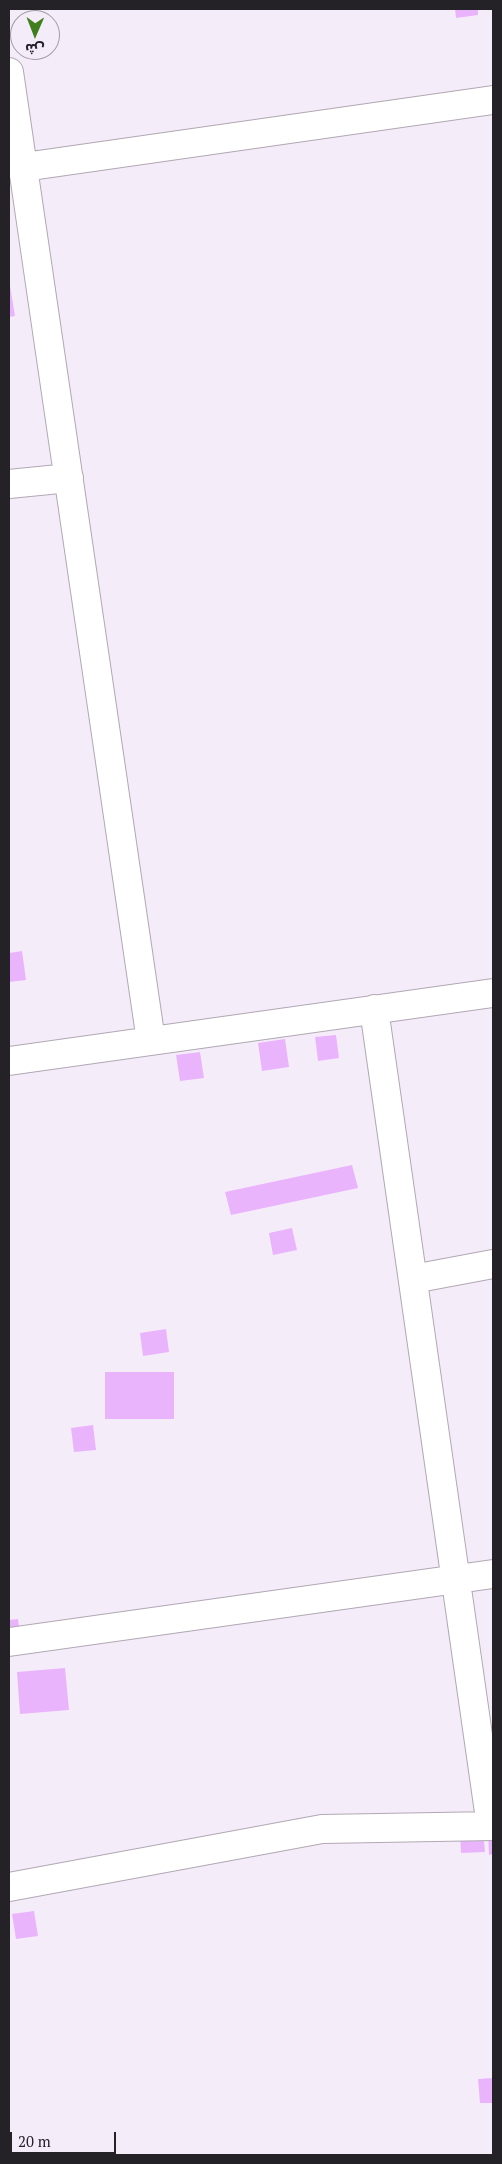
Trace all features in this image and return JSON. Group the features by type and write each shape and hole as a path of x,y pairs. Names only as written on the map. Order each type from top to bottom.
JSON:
{"street":[{"path":"9,72 16,165 69,478 151,1041"},
{"path":"16,165 493,100"},
{"path":"9,484 69,478"},
{"path":"9,1061 493,993"},
{"path":"9,1887 322,1829 492,1826 374,1009"},
{"path":"413,1279 493,1264"},
{"path":"9,1642 493,1574"}],"building":[{"path":"455,9 478,9 478,15 456,18"},
{"path":"9,287 15,316 9,317"},
{"path":"22,951 26,980 9,982 9,953"},
{"path":"336,1035 339,1058 318,1061 315,1037"},
{"path":"285,1039 289,1067 262,1071 258,1043"},
{"path":"200,1052 204,1078 180,1081 176,1055"},
{"path":"352,1165 358,1188 231,1215 225,1192"},
{"path":"292,1228 297,1250 273,1255 269,1233"},
{"path":"166,1329 169,1352 143,1356 140,1333"},
{"path":"105,1372 174,1372 174,1419 105,1419"},
{"path":"93,1425 96,1450 74,1452 71,1428"},
{"path":"18,1619 21,1643 9,1644 9,1620"},
{"path":"65,1668 69,1710 20,1714 17,1672"},
{"path":"488,1829 493,1829 493,1854 489,1855"},
{"path":"483,1830 485,1852 461,1853 460,1831"},
{"path":"34,1911 38,1936 16,1939 12,1914"},
{"path":"493,2078 493,2103 480,2103 478,2079"}]}
